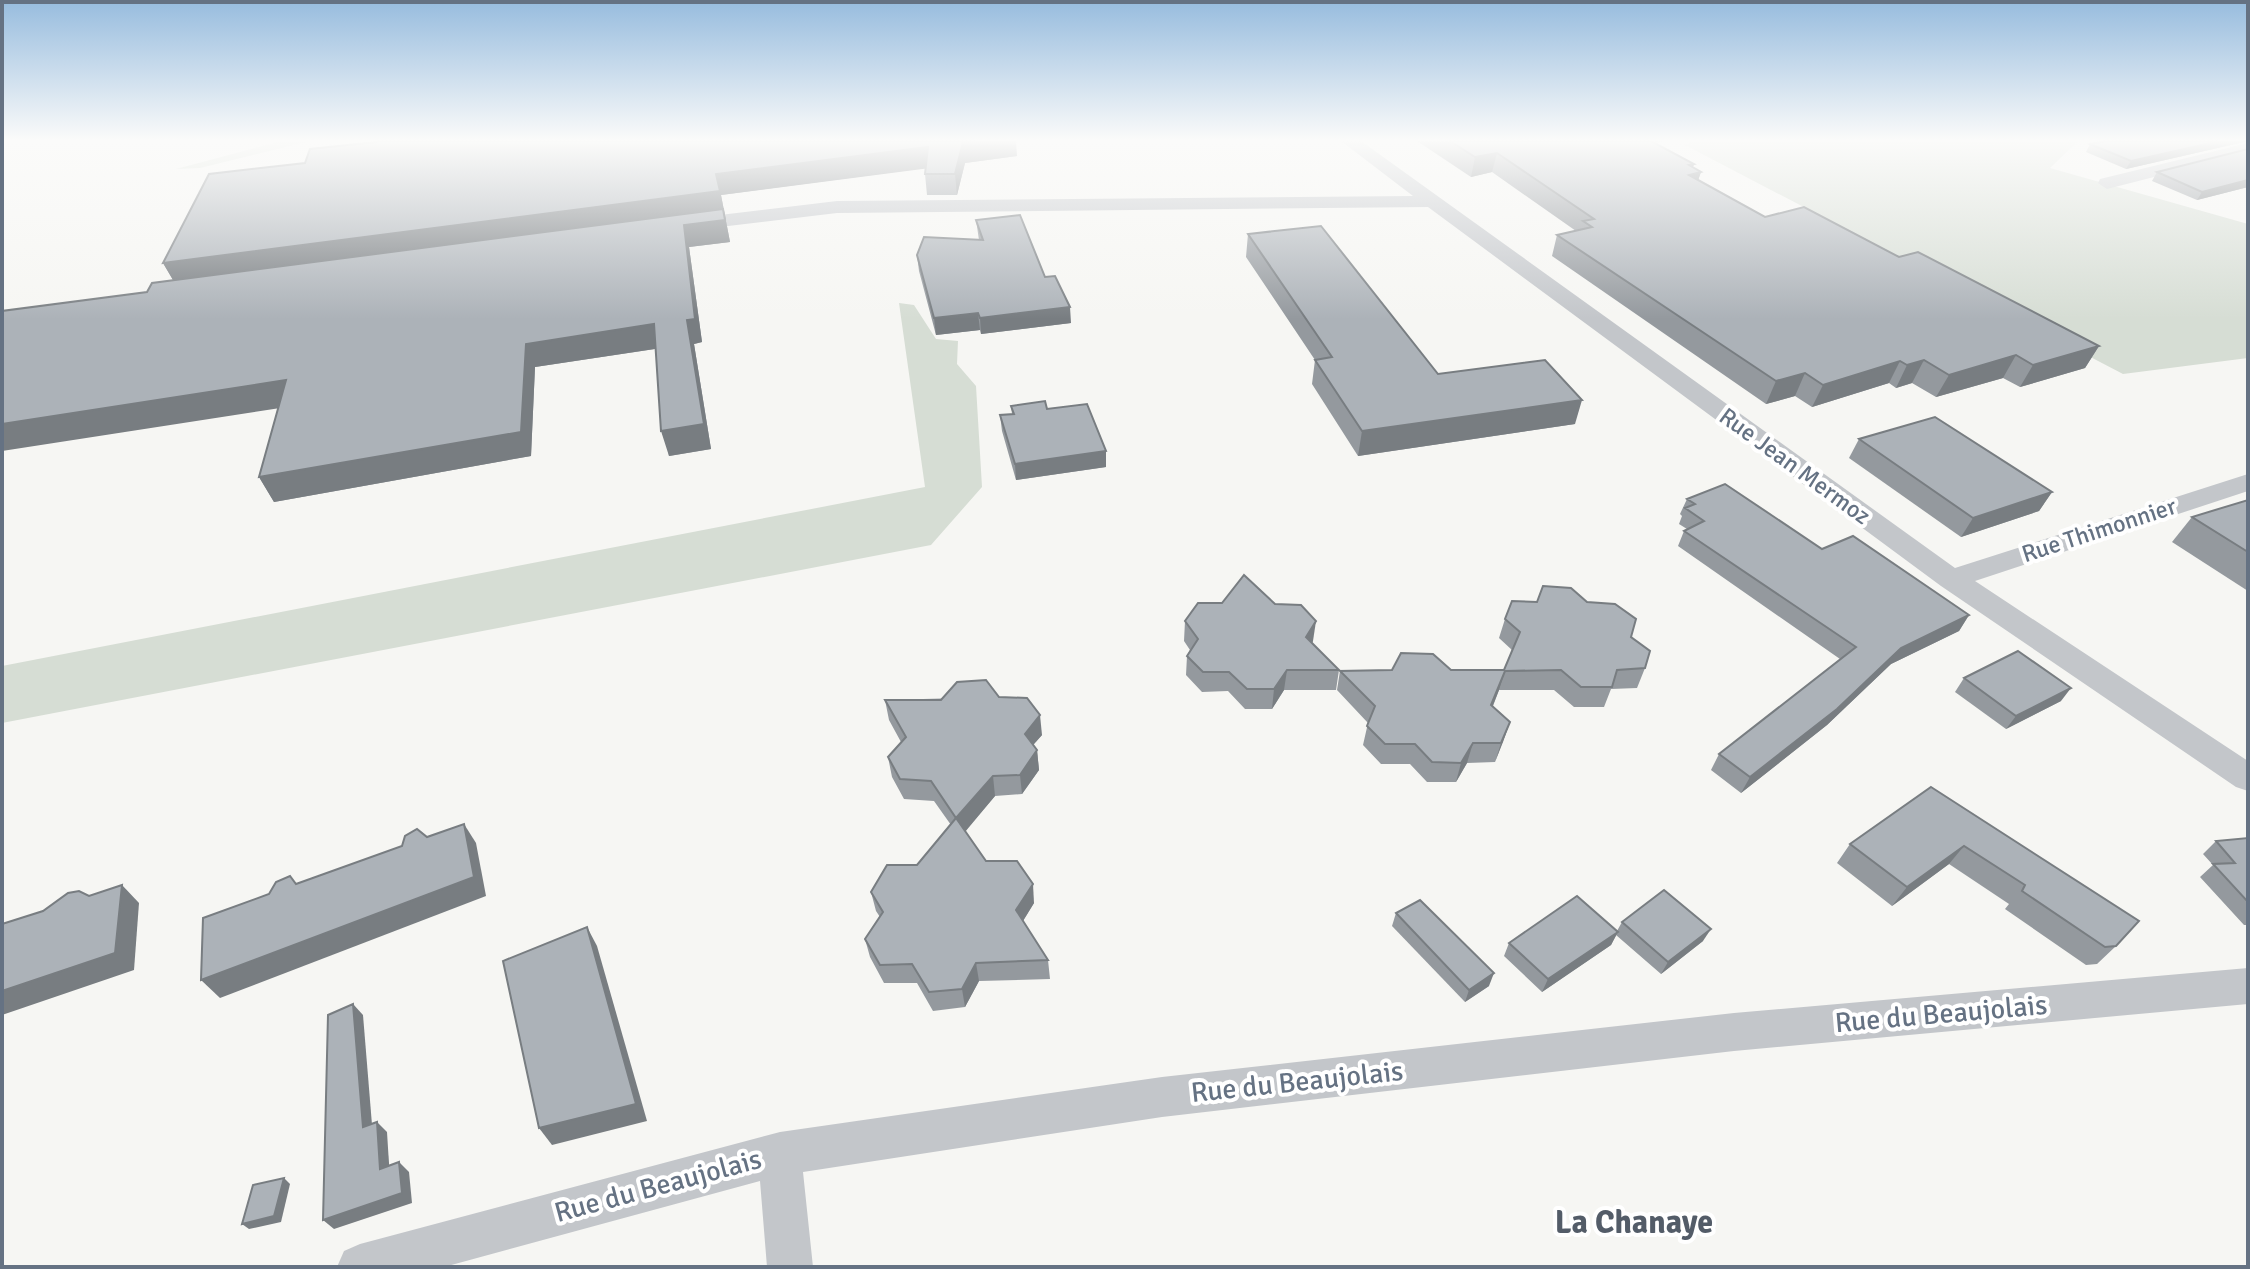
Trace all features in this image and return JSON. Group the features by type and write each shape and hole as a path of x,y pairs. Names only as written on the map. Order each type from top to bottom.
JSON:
{"street":[{"path":"661,229 837,207 1434,201"},
{"name":"Rue Jean Mermoz","path":"1434,201 1951,579 2248,778"},
{"name":"Rue Thimonnier","path":"1951,579 2248,482"},
{"name":"Rue du Beaujolais","path":"360,1267 780,1154 1162,1097 1734,1032 2248,986"},
{"path":"780,1154 790,1267"}],"shaded area":[{"path":"1791,200 2164,200 2248,224 2248,358 2123,374"},
{"path":"899,303 914,305 936,339 958,341 957,364 976,386 982,487 931,545 2,723 2,666 925,487"}],"building":[{"path":"195,200 649,200 163,263"},
{"path":"1566,200 1735,200 1765,217 1804,207 1899,257 1918,252 2099,346 2033,365 2016,355 1949,375 1924,360 1907,365 1900,361 1823,385 1805,373 1776,381 1557,235 1592,227 1583,221 1594,219"},
{"path":"723,209 725,220 684,225 695,319 687,320 704,424 661,431 654,324 526,344 521,432 259,477 286,380 2,424 2,311 147,292 152,283"},
{"path":"1020,215 1045,277 1055,276 1070,307 980,318 978,313 934,318 917,255 924,237 983,240 976,220"},
{"path":"1321,226 1438,374 1545,360 1582,400 1362,431 1315,360 1332,357 1248,234"},
{"path":"1045,401 1047,409 1087,404 1106,451 1015,464 1000,415 1014,414 1011,406"},
{"path":"1935,417 2052,492 1973,518 1859,439"},
{"path":"1725,484 1822,549 1853,536 1969,615 1901,648 1837,709 1750,777 1719,754 1856,647 1684,531 1704,521 1685,508 1695,504 1687,499"},
{"path":"2248,500 2248,552 2192,517"},
{"path":"1244,575 1275,604 1301,605 1316,621 1306,637 1339,670 1287,670 1274,689 1247,689 1229,672 1203,672 1187,656 1198,639 1185,621 1198,603 1222,603"},
{"path":"1543,586 1571,588 1587,602 1615,604 1636,619 1631,637 1650,651 1645,668 1617,670 1612,687 1581,687 1561,670 1505,671 1491,705 1510,722 1501,743 1473,743 1461,763 1432,762 1415,744 1385,744 1367,726 1375,706 1340,671 1392,670 1401,653 1433,654 1451,670 1504,670 1520,632 1505,619 1512,601 1537,602"},
{"path":"2018,651 2071,688 2016,716 1964,678"},
{"path":"986,680 999,697 1027,698 1040,715 1025,734 1037,750 1020,775 993,776 956,818 931,781 900,779 888,757 906,737 885,700 941,700 957,682"},
{"path":"1931,787 2139,921 2116,946 2105,947 2022,891 2025,885 1964,846 1907,887 1850,844"},
{"path":"956,818 986,861 1017,861 1033,884 1016,910 1048,960 976,963 962,989 929,992 912,964 880,965 865,939 883,912 871,892 887,865 917,865"},
{"path":"464,824 474,877 201,980 203,918 269,894 276,882 290,876 296,884 402,846 405,836 417,829 427,837"},
{"path":"2248,838 2248,902 2213,864 2235,863 2216,841"},
{"path":"122,885 115,953 2,991 2,924 43,911 68,893 79,891 89,896"},
{"path":"1664,890 1711,929 1668,962 1622,922"},
{"path":"1577,896 1618,932 1548,979 1509,943"},
{"path":"1420,900 1494,973 1469,990 1396,913"},
{"path":"587,927 636,1104 539,1128 503,961"},
{"path":"353,1004 363,1127 377,1122 380,1169 399,1162 402,1193 323,1220 328,1015"},
{"path":"284,1178 274,1216 242,1224 253,1185"}],"district":[{"name":"La Chanaye","path":"1634,1222"}]}
